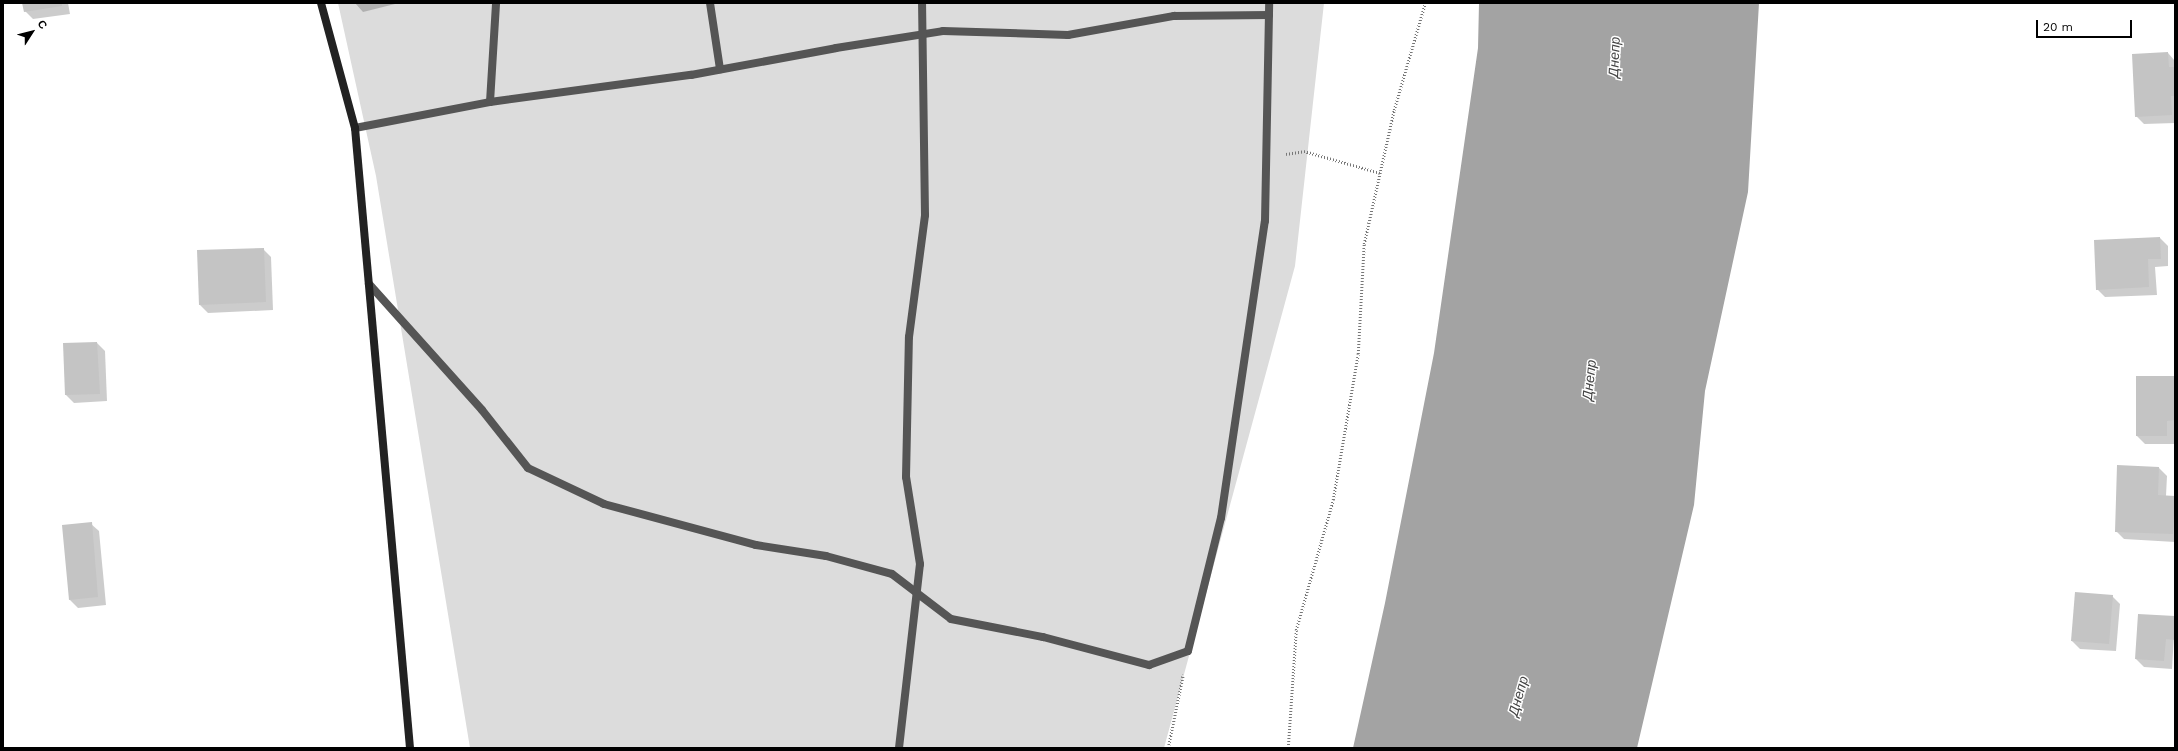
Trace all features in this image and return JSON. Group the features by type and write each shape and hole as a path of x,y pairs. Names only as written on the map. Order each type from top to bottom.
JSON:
{"street":[{"path":"321,3 355,128 410,748"},
{"path":"490,102 496,3"},
{"path":"710,3 720,69"},
{"path":"899,748 918,593 920,564 906,477 909,337 925,215 921,35 922,3"},
{"path":"369,284 482,410 528,468 604,504 756,545 826,556 892,574 951,619 1043,637 1149,665 1188,651 1221,518 1265,221 1269,3"},
{"path":"355,128 490,102 720,69 943,32 1068,34 1174,16 1269,15"}],"path":[{"path":"1288,748 1296,630 1333,500 1358,354 1364,244 1394,110 1425,3"},
{"path":"1266,158 1304,151 1380,173"},
{"path":"1168,748 1188,651"}],"shaded area":[{"path":"338,3 1324,3 1295,266 1164,748 470,748 376,176"}],"water":[{"name":"Днепр","path":"1479,3 1759,3 1748,192 1705,391 1694,505 1637,748 1353,748 1385,603 1434,353 1478,48"}],"building":[{"path":"22,3 62,3 62,6 24,12"},
{"path":"2168,52 2169,67 2175,67 2175,96 2171,96 2172,115 2135,117 2132,54"},
{"path":"2160,237 2161,259 2148,259 2149,287 2096,290 2094,240"},
{"path":"264,248 266,302 199,305 197,250"},
{"path":"97,342 100,394 65,395 63,343"},
{"path":"2136,376 2175,376 2175,420 2167,421 2167,436 2136,436"},
{"path":"2117,465 2159,467 2158,495 2175,496 2173,534 2115,532"},
{"path":"92,522 98,597 69,600 62,525"},
{"path":"2075,592 2113,595 2109,644 2071,641"},
{"path":"2138,614 2175,616 2175,640 2166,639 2164,661 2135,659"}]}
